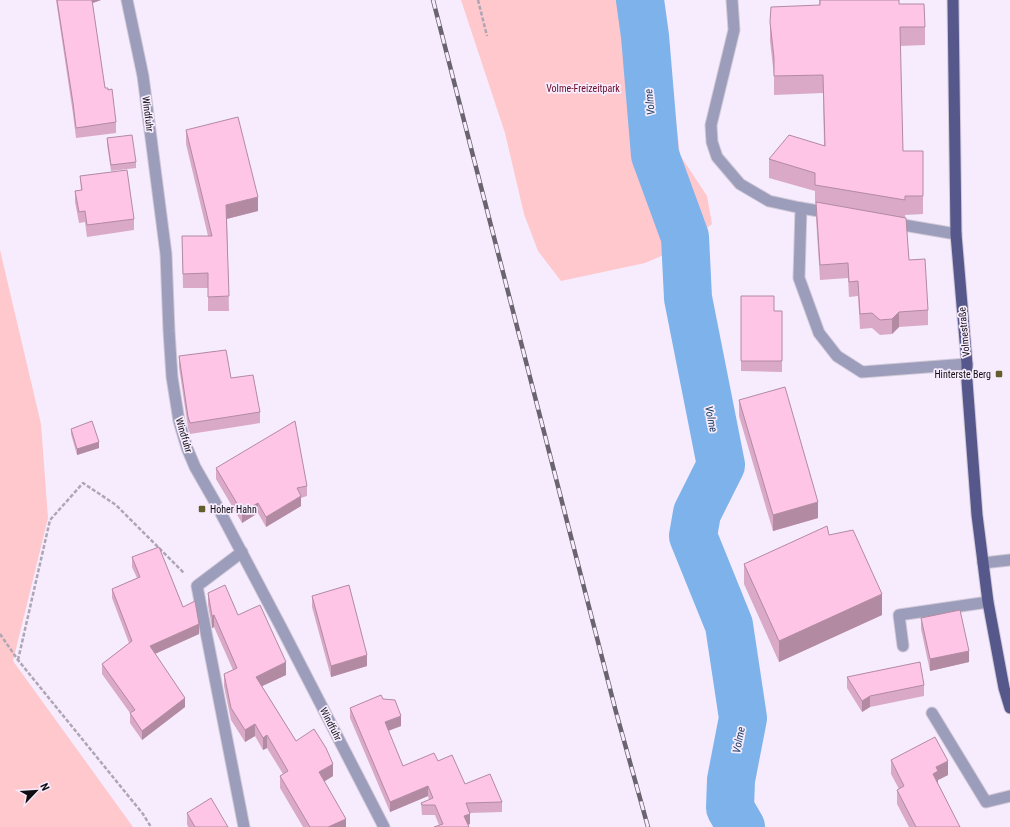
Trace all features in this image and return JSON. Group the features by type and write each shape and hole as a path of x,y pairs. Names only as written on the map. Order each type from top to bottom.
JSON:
{"main road":[{"name":"Volmestraße","path":"953,0 956,234 967,364 977,515 988,602 1004,688 1010,708"}],"street":[{"name":"Windfuhr","path":"127,0 143,76 166,254 172,378 179,421 187,448 195,467 285,633 384,827"},
{"path":"732,0 734,30 711,125 712,142 717,157 740,184 769,201 840,215"},
{"path":"801,208 799,278 819,333 837,356 862,372 967,364"},
{"path":"879,221 956,234"},
{"path":"242,552 197,586 244,827"},
{"path":"983,563 1010,560"},
{"path":"903,646 899,615 988,602"},
{"path":"932,713 986,802 1010,796"}],"path":[{"path":"478,0 487,36"},
{"path":"18,660 50,520 83,483 116,505 197,586"},
{"path":"0,634 18,660 143,814 151,827"}],"green space":[{"name":"Volme-Freizeitpark","path":"461,0 661,0 680,155 707,196 712,224 680,248 645,263 561,281 538,251 524,214 505,133"},
{"path":"0,250 41,424 48,518 13,661 133,827 0,827"}],"building":[{"path":"57,0 92,0 105,88 108,88 108,90 112,89 116,122 76,128"},
{"path":"820,0 899,0 899,4 924,4 925,27 900,27 903,151 923,151 923,196 905,196 905,200 815,185 815,173 769,159 789,135 825,146 823,75 774,76 774,58 770,22 771,7 820,5"},
{"path":"238,117 258,197 226,205 229,296 208,297 208,273 183,274 182,236 212,236 186,130"},
{"path":"132,135 136,162 111,165 107,138"},
{"path":"127,170 134,219 87,225 85,211 79,212 75,191 82,190 80,176"},
{"path":"816,202 906,218 909,260 925,259 928,310 899,312 892,319 880,320 872,313 860,314 858,281 849,282 848,263 820,265"},
{"path":"741,296 774,296 774,311 782,311 782,361 741,361"},
{"path":"226,350 231,378 253,375 260,412 190,423 179,356"},
{"path":"785,387 818,502 773,515 739,400"},
{"path":"92,421 99,442 77,449 71,429"},
{"path":"295,421 307,486 297,488 301,496 266,517 258,503 242,512 216,468"},
{"path":"827,526 829,535 853,530 882,594 779,641 744,564"},
{"path":"159,547 183,607 195,601 199,624 150,646 185,698 142,731 130,713 135,710 102,664 132,641 112,589 140,577 132,557"},
{"path":"225,585 238,615 260,605 286,662 256,677 296,741 314,729 326,748 333,764 319,772 346,819 328,827 310,827 280,776 288,771 267,735 263,738 255,724 245,730 231,708 224,674 237,668 214,615 212,616 208,593"},
{"path":"349,585 367,655 331,666 312,596"},
{"path":"960,610 969,651 930,659 921,618"},
{"path":"920,662 924,685 870,696 862,701 847,677"},
{"path":"381,695 383,699 395,700 401,716 385,722 403,766 434,753 438,761 452,755 465,784 490,774 502,802 466,803 470,814 464,816 469,827 434,827 443,824 435,805 422,805 421,803 433,798 428,786 390,802 350,708"},
{"path":"935,737 948,761 936,767 938,771 933,774 960,827 916,827 897,790 904,786 891,760"},
{"path":"211,798 228,827 195,827 187,813"}],"waterway":[{"name":"Volme","path":"640,0 645,36 655,155 685,237 688,298 721,465 697,513 693,536 729,625 743,718 731,780 730,808 741,827"}],"railway":[{"path":"433,0 616,712 648,827"}],"place":[{"name":"Hinterste Berg","path":"999,374"},
{"name":"Hoher Hahn","path":"202,509"}]}
